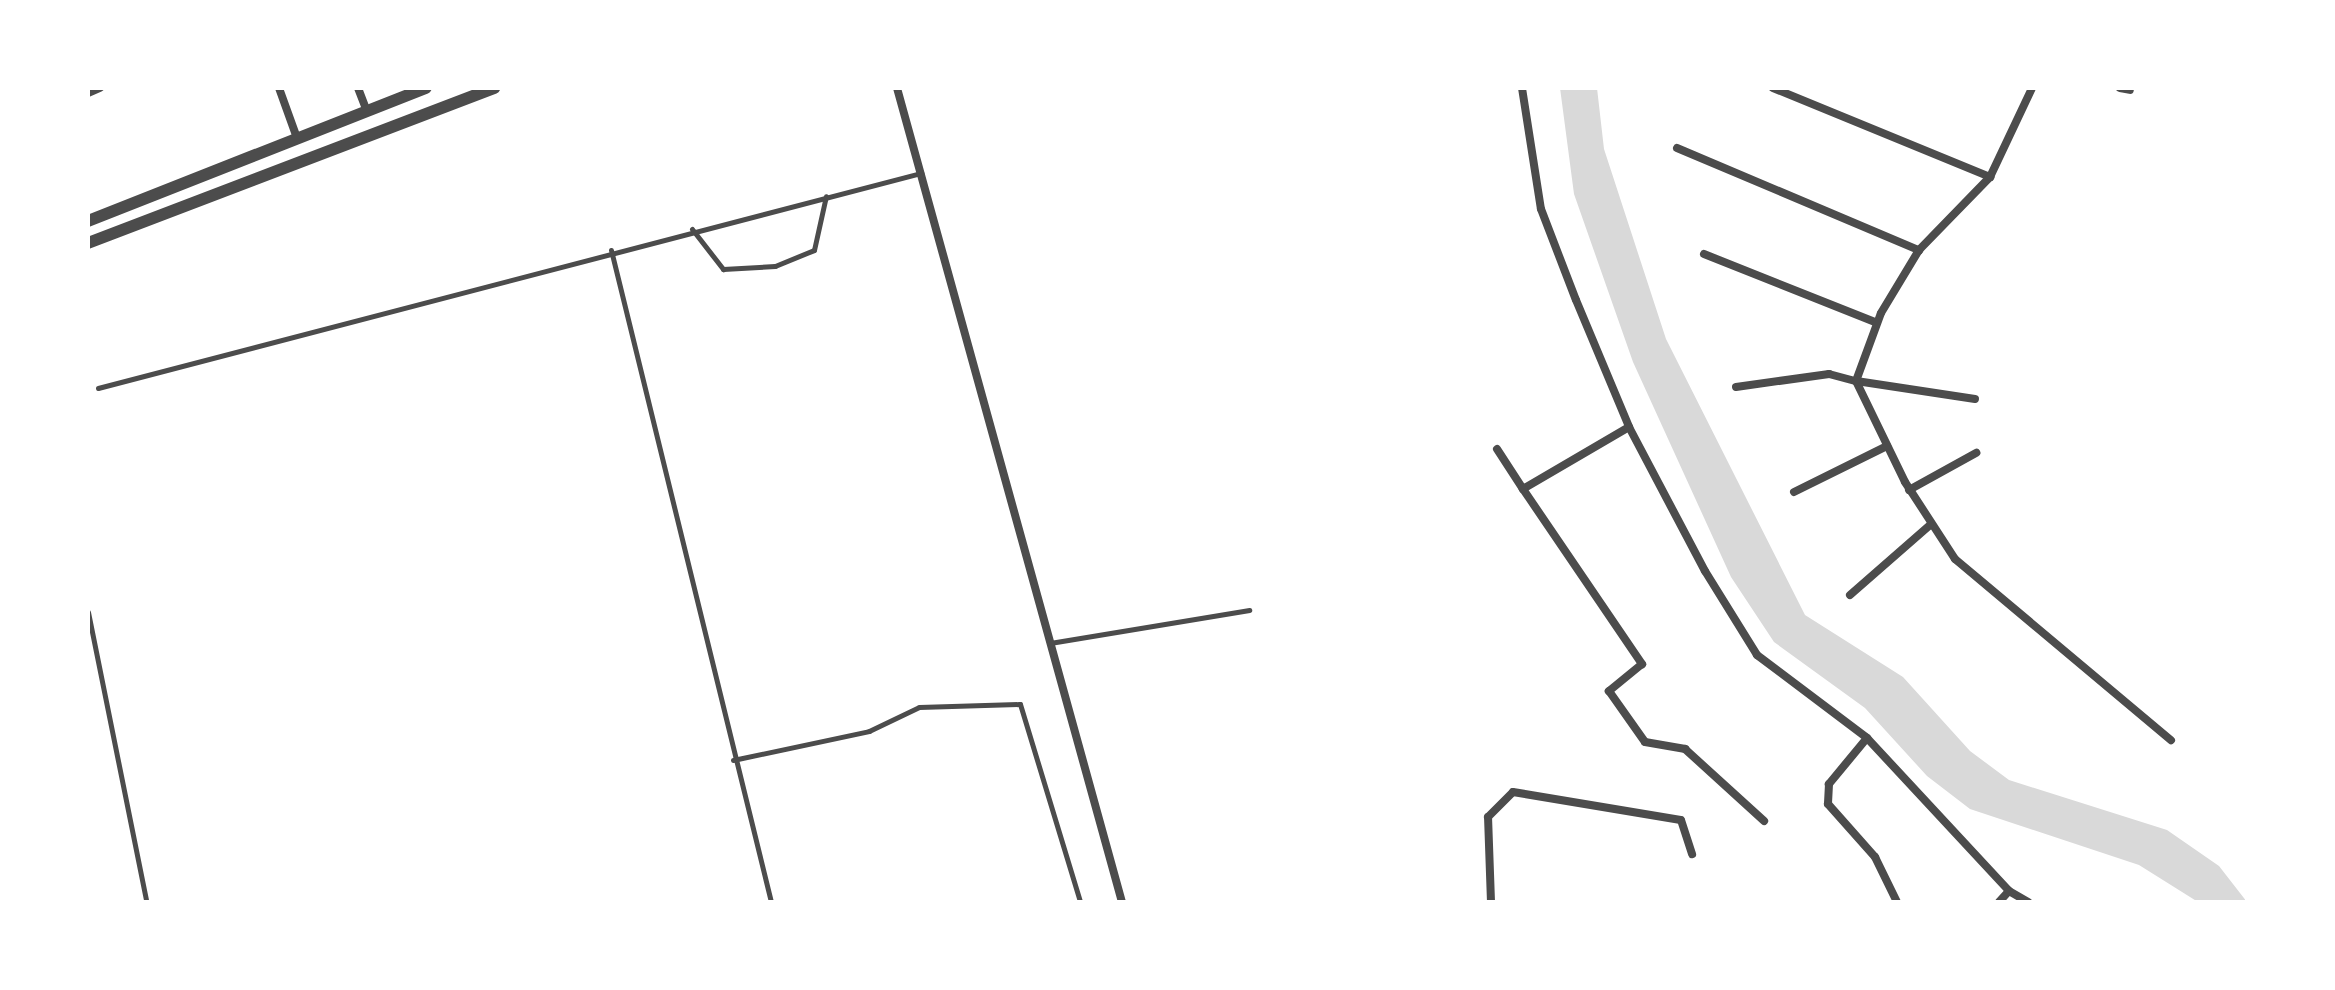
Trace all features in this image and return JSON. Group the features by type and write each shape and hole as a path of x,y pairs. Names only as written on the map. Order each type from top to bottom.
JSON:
{"street":[{"path":"88,93 100,88"},
{"path":"279,88 297,138"},
{"path":"358,88 367,111"},
{"path":"88,221 426,88"},
{"path":"89,238 494,88"},
{"path":"897,88 1122,902"},
{"path":"1522,88 1541,209 1629,427 1757,655 1867,738 2009,891 2028,902"},
{"path":"1773,88 1990,177"},
{"path":"2032,88 1990,177 1919,250 1877,323 1856,381 1909,490 1955,559 2171,740"},
{"path":"2120,88 2130,90"},
{"path":"1677,148 1919,250"},
{"path":"1704,254 1877,323"},
{"path":"1736,387 1829,374 1975,399"},
{"path":"1523,489 1629,427"},
{"path":"1794,492 1887,446"},
{"path":"1497,449 1642,664 1609,691 1645,742 1685,749 1764,821"},
{"path":"1909,490 1976,453"},
{"path":"1850,595 1930,525"},
{"path":"1867,738 1829,784 1828,804 1875,857 1897,902"},
{"path":"1491,902 1488,817 1513,792 1681,820 1692,854"},
{"path":"1999,902 2009,891"}],"lane":[{"path":"98,388 611,250 921,173"},
{"path":"692,229 723,269 775,266 814,250 826,196"},
{"path":"611,250 733,760 771,902"},
{"path":"1050,643 1249,610"},
{"path":"88,612 146,899"},
{"path":"733,760 869,731 919,707 1020,704 1080,902"}],"shaded area":[{"path":"1560,88 1597,88 1604,149 1666,339 1805,615 1903,677 1970,751 2009,780 2167,830 2219,866 2247,902 2198,902 2139,865 1970,809 1927,776 1865,708 1774,642 1731,577 1633,362 1574,194"}]}
